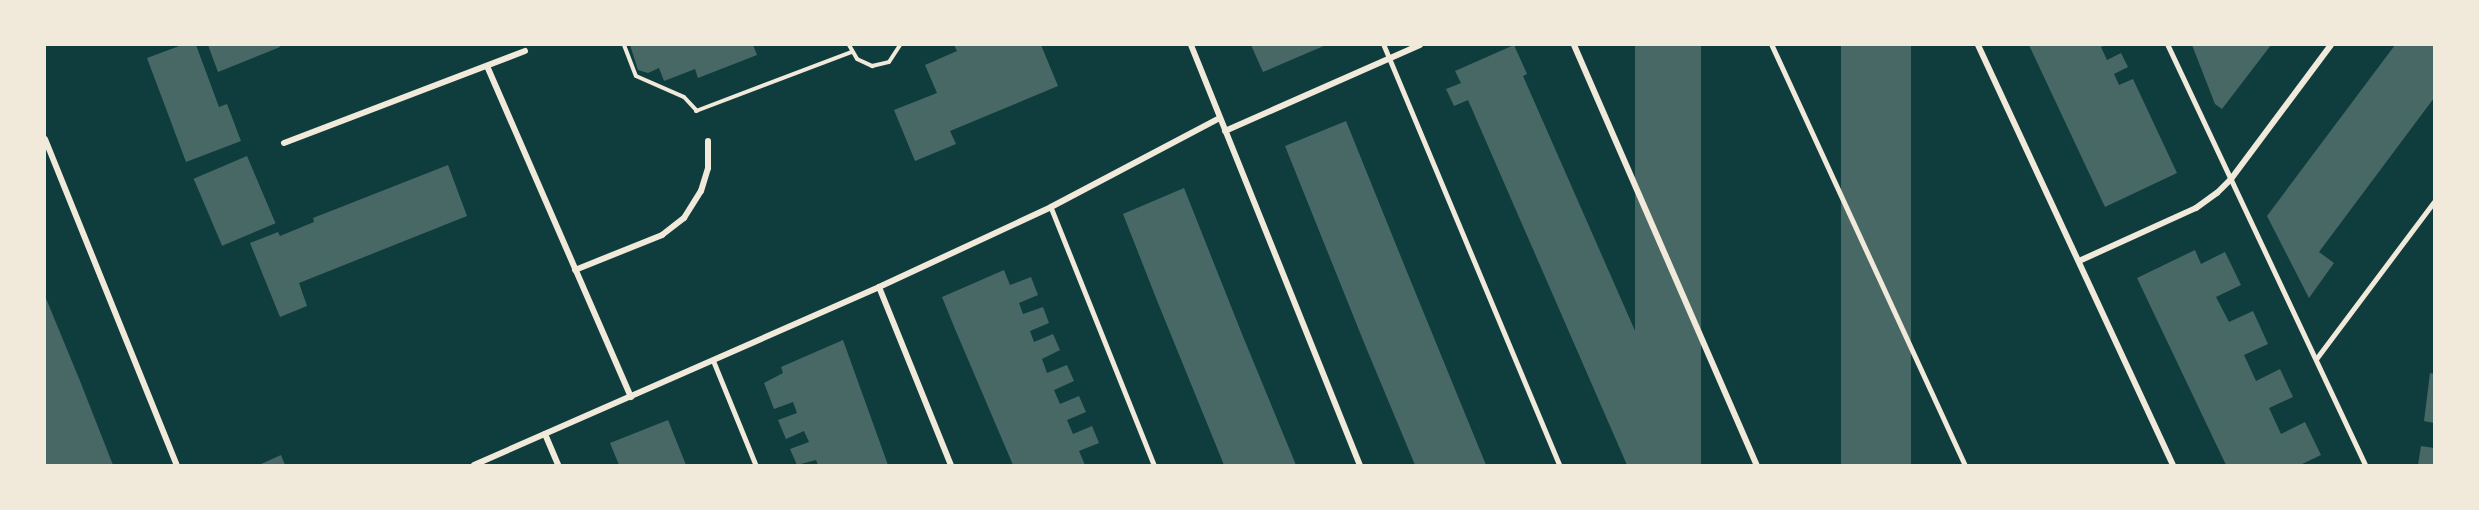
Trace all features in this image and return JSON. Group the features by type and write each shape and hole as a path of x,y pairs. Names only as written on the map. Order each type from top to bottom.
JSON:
{"street":[{"path":"1191,45 1360,465"},
{"path":"1225,131 1420,45"},
{"path":"1574,45 1757,465"},
{"path":"1978,45 2173,465"},
{"path":"2079,261 2196,208 2231,179 2331,45"},
{"path":"284,143 525,51"},
{"path":"487,66 630,397"},
{"path":"474,465 714,362 1051,207 1220,118"},
{"path":"45,139 177,465"},
{"path":"575,270 662,235 684,218 701,191 708,168 708,141"},
{"path":"879,287 951,465"},
{"path":"545,434 558,465"}],"lane":[{"path":"1384,45 1560,465"},
{"path":"1772,45 1965,465"},
{"path":"2168,45 2366,465"},
{"path":"2316,359 2434,202"},
{"path":"1051,207 1154,465"},
{"path":"714,362 756,465"}],"path":[{"path":"624,45 636,76 684,97 696,111 708,141"},
{"path":"849,45 851,52 864,64 881,66 896,57 900,45"},
{"path":"696,111 851,52"}],"building":[{"path":"182,45 196,45 219,107 227,104 241,141 186,162 147,58"},
{"path":"208,45 279,45 280,47 218,72"},
{"path":"630,45 753,45 757,55 698,78 695,69 664,81 659,68 648,73 638,70"},
{"path":"954,45 1041,45 1058,86 950,131 956,144 915,161 894,110 937,93 925,65 957,51"},
{"path":"1251,45 1326,45 1263,72"},
{"path":"1514,45 1527,74 1523,76 1694,465 1627,465 1468,100 1454,106 1446,89 1461,83 1455,71"},
{"path":"1635,45 1701,45 1701,465 1635,465"},
{"path":"1841,45 1911,45 1911,465 1841,465"},
{"path":"2029,45 2106,45 2101,47 2107,60 2121,53 2128,67 2114,74 2119,85 2133,79 2177,173 2105,207"},
{"path":"2192,45 2271,45 2222,109 2215,104"},
{"path":"2395,45 2434,45 2434,98 2319,252 2334,263 2309,298 2267,216"},
{"path":"1346,121 1486,465 1415,465 1365,345 1285,146"},
{"path":"247,156 276,223 222,246 194,179"},
{"path":"448,165 467,216 299,283 307,306 280,317 250,243 278,232 280,236 314,222 313,218"},
{"path":"1184,188 1296,465 1224,465 1158,303 1123,214"},
{"path":"2195,250 2201,264 2225,252 2241,285 2216,297 2229,322 2253,311 2268,344 2244,355 2256,381 2280,369 2293,397 2269,408 2281,434 2305,422 2321,455 2300,465 2226,465 2137,278"},
{"path":"1004,270 1010,285 1031,277 1038,295 1019,303 1023,314 1043,307 1049,323 1030,331 1034,342 1053,334 1060,350 1042,359 1047,373 1067,365 1074,381 1054,390 1060,404 1079,396 1086,412 1067,420 1073,434 1092,426 1099,443 1079,451 1085,465 1013,465 955,329 942,297"},
{"path":"45,296 80,381 113,465 45,465"},
{"path":"843,340 888,465 818,465 816,460 797,465 790,449 809,442 804,431 786,439 778,420 797,413 793,402 774,409 764,383 783,373 781,367"},
{"path":"2430,373 2434,374 2434,423 2424,421"},
{"path":"668,420 686,465 619,465 610,443"},
{"path":"2421,446 2434,448 2434,465 2418,465"},
{"path":"281,455 285,465 259,465"}]}
